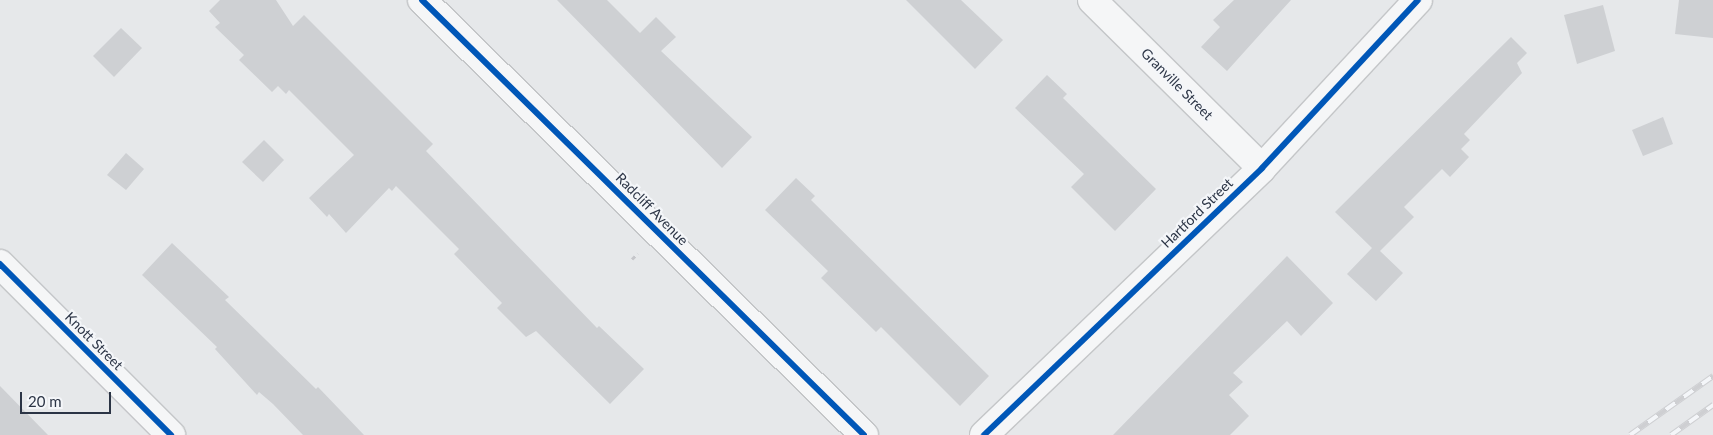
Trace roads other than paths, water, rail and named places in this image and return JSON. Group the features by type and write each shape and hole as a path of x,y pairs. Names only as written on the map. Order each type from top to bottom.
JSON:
{"street":[{"name":"Radcliff Avenue","path":"422,0 864,435"},
{"name":"Granville Street","path":"1092,0 1262,168"},
{"name":"Hartford Street","path":"984,435 1262,168 1418,0"},
{"name":"Knott Street","path":"0,264 171,435"}],"railway":[{"path":"1630,435 1713,376"},
{"path":"1671,435 1713,405"}]}
